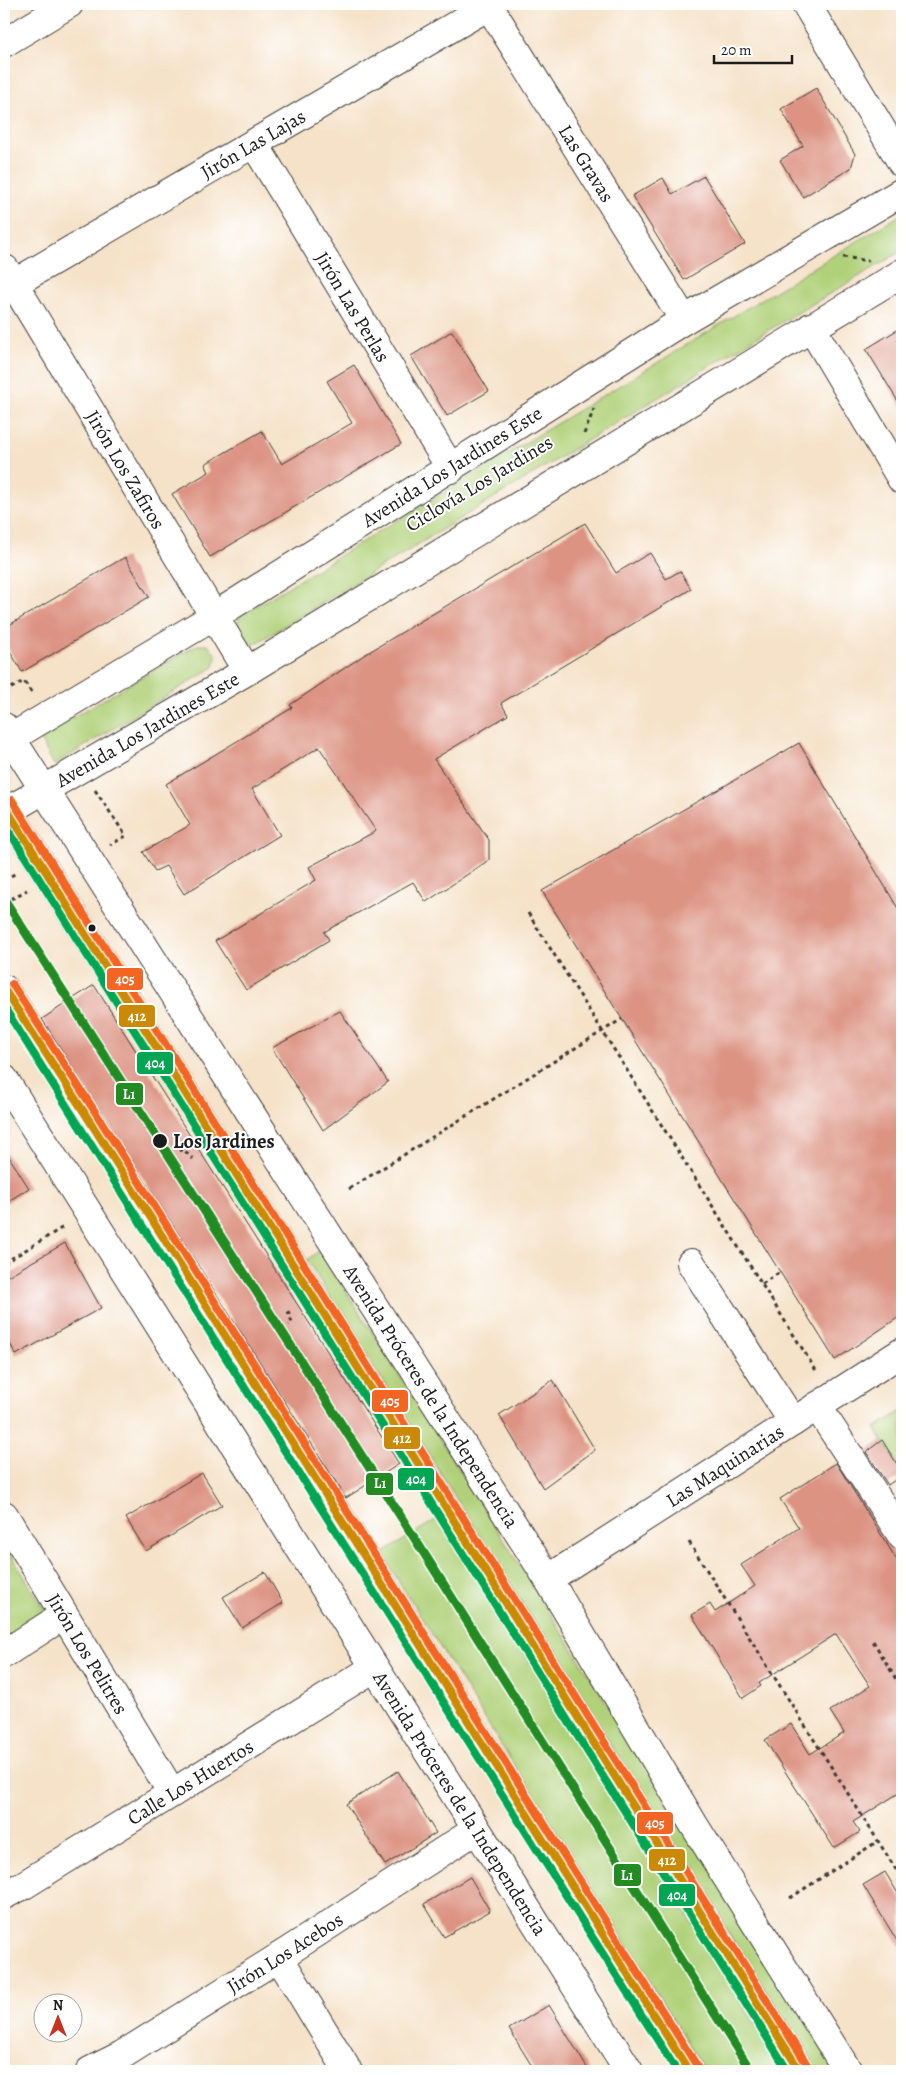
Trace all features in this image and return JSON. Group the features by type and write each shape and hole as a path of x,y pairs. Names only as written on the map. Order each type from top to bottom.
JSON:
{"main road":[{"path":"4,43 69,4"},
{"path":"806,4 902,163"},
{"name":"Jirón Las Lajas","path":"9,276 254,145 491,5"},
{"name":"Las Gravas","path":"491,5 684,320"},
{"name":"Jirón Las Perlas","path":"254,145 451,470"},
{"name":"Avenida Los Jardines Este","path":"6,736 214,617 451,470 684,320 902,192"},
{"name":"Avenida Los Jardines Este","path":"5,810 43,791 247,671 902,273"},
{"name":"Jirón Los Zafiros","path":"9,276 247,671"},
{"path":"811,327 902,480"},
{"name":"Avenida Próceres de la Independencia","path":"6,736 548,1579 694,1825 848,2071"},
{"path":"5,810 800,2071"},
{"path":"4,989 84,1112 689,2071"},
{"name":"Avenida Próceres de la Independencia","path":"4,1079 476,1830 502,1867 630,2071"},
{"path":"692,1263 793,1422"},
{"name":"Las Maquinarias","path":"548,1579 902,1352"},
{"path":"817,1406 902,1536"},
{"name":"Jirón Los Pelitres","path":"4,1515 172,1793"},
{"path":"4,1654 64,1615"},
{"name":"Calle Los Huertos","path":"4,1895 24,1885 374,1668"},
{"name":"Jirón Los Acebos","path":"90,2071 122,2055 279,1957 476,1830"},
{"path":"279,1957 348,2071"}],"path":[{"path":"841,257 876,262"},
{"name":"Ciclovía Los Jardines","path":"582,438 596,404"},
{"path":"4,692 24,681"},
{"path":"528,913 817,1372"},
{"path":"349,1189 622,1019"},
{"path":"179,1152 183,1149 196,1162"},
{"path":"4,1263 65,1226"},
{"path":"762,1284 780,1272"},
{"path":"288,1308 292,1323 289,1325"},
{"path":"689,1542 902,1879"},
{"path":"873,1641 902,1689"},
{"path":"790,1898 878,1841"}],"green space":[{"path":"902,214 902,251 767,331 255,644 247,643 237,625 240,616"},
{"path":"197,645 208,645 216,655 214,667 54,765 39,737"},
{"path":"320,1250 840,2071 815,2071 307,1260"},
{"path":"902,1411 902,1471 875,1428"},
{"path":"440,1517 784,2071 705,2071 382,1554"},
{"path":"4,1543 47,1614 4,1642"}],"building":[{"path":"816,88 855,154 851,168 803,197 780,160 803,146 781,109"},
{"path":"704,176 745,244 684,280 632,196 663,178 672,194"},
{"path":"902,327 902,408 866,349"},
{"path":"452,331 489,391 447,416 411,356"},
{"path":"354,365 401,444 210,557 172,494 209,472 205,464 262,431 282,464 352,423 327,381"},
{"path":"585,523 616,573 650,553 666,579 680,571 691,589 501,703 508,715 434,759 489,840 489,860 426,902 413,882 324,932 329,940 246,990 215,941 316,880 309,867 376,831 319,747 252,789 280,835 184,894 166,866 155,871 143,852 190,825 166,784 292,708 290,705 364,655"},
{"path":"125,557 149,597 22,672 4,641 4,628"},
{"path":"799,743 902,915 902,1315 835,1360 542,891"},
{"path":"94,985 399,1464 346,1498 42,1019"},
{"path":"340,1011 388,1082 323,1130 272,1048"},
{"path":"4,1149 29,1188 4,1204"},
{"path":"65,1243 101,1308 16,1355 4,1332 4,1278"},
{"path":"553,1380 595,1450 543,1488 499,1415"},
{"path":"882,1440 902,1472 902,1475 888,1485 866,1452"},
{"path":"836,1463 902,1568 902,1791 853,1822 860,1832 834,1848 765,1740 791,1724 810,1754 844,1733 830,1711 870,1686 836,1634 759,1683 761,1686 743,1698 692,1615 710,1604 715,1612 755,1586 741,1565 799,1528 780,1499"},
{"path":"202,1473 222,1505 146,1551 126,1518"},
{"path":"265,1572 283,1603 242,1628 223,1597"},
{"path":"398,1771 436,1833 385,1865 346,1804"},
{"path":"885,1872 902,1900 902,1949 863,1885"},
{"path":"470,1877 490,1911 444,1937 424,1904"},
{"path":"549,2005 589,2071 535,2071 509,2029"}],"transit line":[{"name":"405","path":"12,800 808,2066"},
{"name":"412","path":"4,805 800,2071"},
{"name":"404","path":"4,823 788,2071"},
{"name":"L1","path":"4,899 403,1520 751,2071"},
{"name":"405","path":"12,984 92,1107 697,2066"},
{"name":"412","path":"4,989 84,1112 689,2071"},
{"name":"404","path":"4,1007 677,2071"}],"place":[{"name":"Los Jardines","path":"160,1141"}]}
